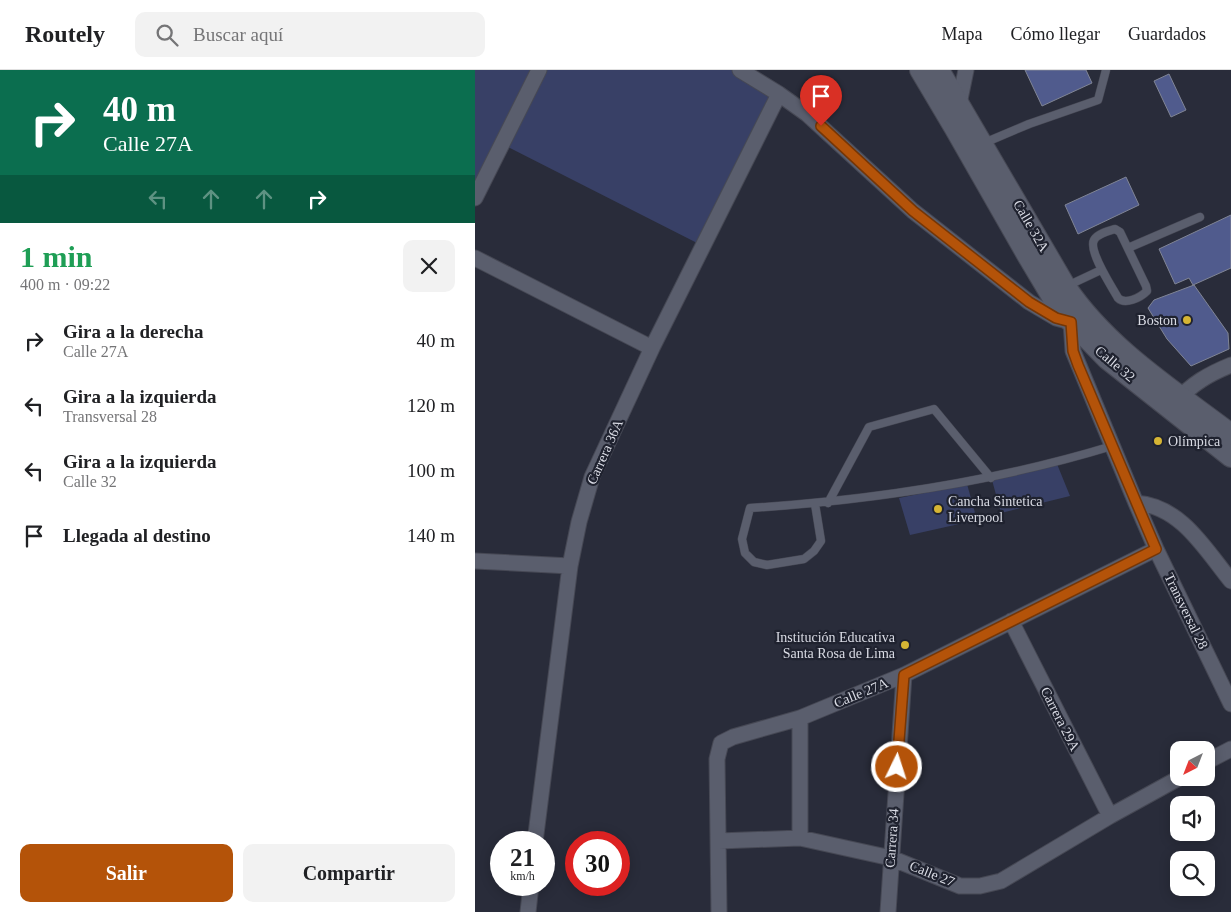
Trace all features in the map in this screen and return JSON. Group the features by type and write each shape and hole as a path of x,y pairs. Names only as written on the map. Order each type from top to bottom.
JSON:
{"main road":[{"name":"Calle 32A","path":"919,70 1052,297 1071,322"},
{"name":"Calle 32A","path":"939,70 1080,308 1092,322 1142,366"},
{"path":"1043,247 1049,271 1067,304 1071,322 1091,331 1121,354 1142,366"},
{"name":"Calle 32","path":"1071,322 1107,359 1175,403 1231,434"},
{"name":"Calle 32","path":"1142,366 1175,403 1231,457"}],"street":[{"path":"475,198 539,70"},
{"name":"Calle 32","path":"740,70 807,114 920,217 1029,302 1056,318 1071,322"},
{"path":"959,104 966,70"},
{"name":"Carrera 36A","path":"536,831 570,566 579,522 592,477 652,348 779,94"},
{"path":"475,258 652,348"},
{"name":"Transversal 28","path":"1071,322 1073,351 1112,446 1156,549 1231,704"},
{"path":"1175,403 1193,385 1231,365"},
{"path":"1136,503 1160,508 1175,516 1231,582"},
{"name":"Calle 27A","path":"719,841 717,759 721,743 733,737 800,718 904,675 1156,549"},
{"path":"475,561 570,566"},
{"name":"Carrera 29A","path":"1011,622 1109,816"},
{"name":"Carrera 34","path":"888,912 904,675"},
{"path":"800,718 800,838"},
{"path":"1215,757 1231,749"},
{"name":"Calle 27","path":"719,841 800,838 891,858 960,886 980,886 1001,881 1109,816 1170,783"},
{"path":"719,841 719,912"},
{"path":"529,912 530,896"}],"lane":[{"path":"983,143 1029,124 1097,100 1106,70"},
{"path":"1128,248 1200,217"},
{"path":"1115,229 1120,232 1147,291 1126,302 1121,301 1101,270 1093,243 1096,238 1115,229"},
{"path":"1066,287 1101,270"},
{"path":"828,503 869,427 934,409 991,478"},
{"path":"815,504 821,541 814,551 804,559 767,565 754,562 745,553 742,539 750,508 828,503 991,478 1069,459 1112,446"}],"shaded area":[{"path":"475,70 734,70 779,94 703,246 502,144 475,198"},
{"name":"Cancha Sintetica Liverpool","path":"1057,464 1070,496 1001,513 992,480"},
{"name":"Cancha Sintetica Liverpool","path":"967,484 977,520 910,535 899,498"}],"building":[{"path":"1025,70 1086,70 1092,83 1042,106"},
{"path":"1169,74 1186,110 1171,117 1154,81"},
{"path":"1126,177 1139,205 1078,234 1065,205"},
{"path":"1231,215 1231,268 1193,285 1189,278 1175,284 1159,249"},
{"name":"Boston","path":"1194,285 1228,333 1229,349 1191,366 1167,339 1148,308 1154,300"}],"place":[{"name":"Boston","path":"1187,320"},
{"name":"Olímpica","path":"1158,441"},
{"name":"Cancha Sintetica Liverpool","path":"938,509"},
{"name":"Institución Educativa Santa Rosa de Lima","path":"905,645"}],"route":[{"path":"821,126 913,211 1029,302 1056,318 1071,322 1073,351 1078,365 1156,549 904,675 897,767"}]}
